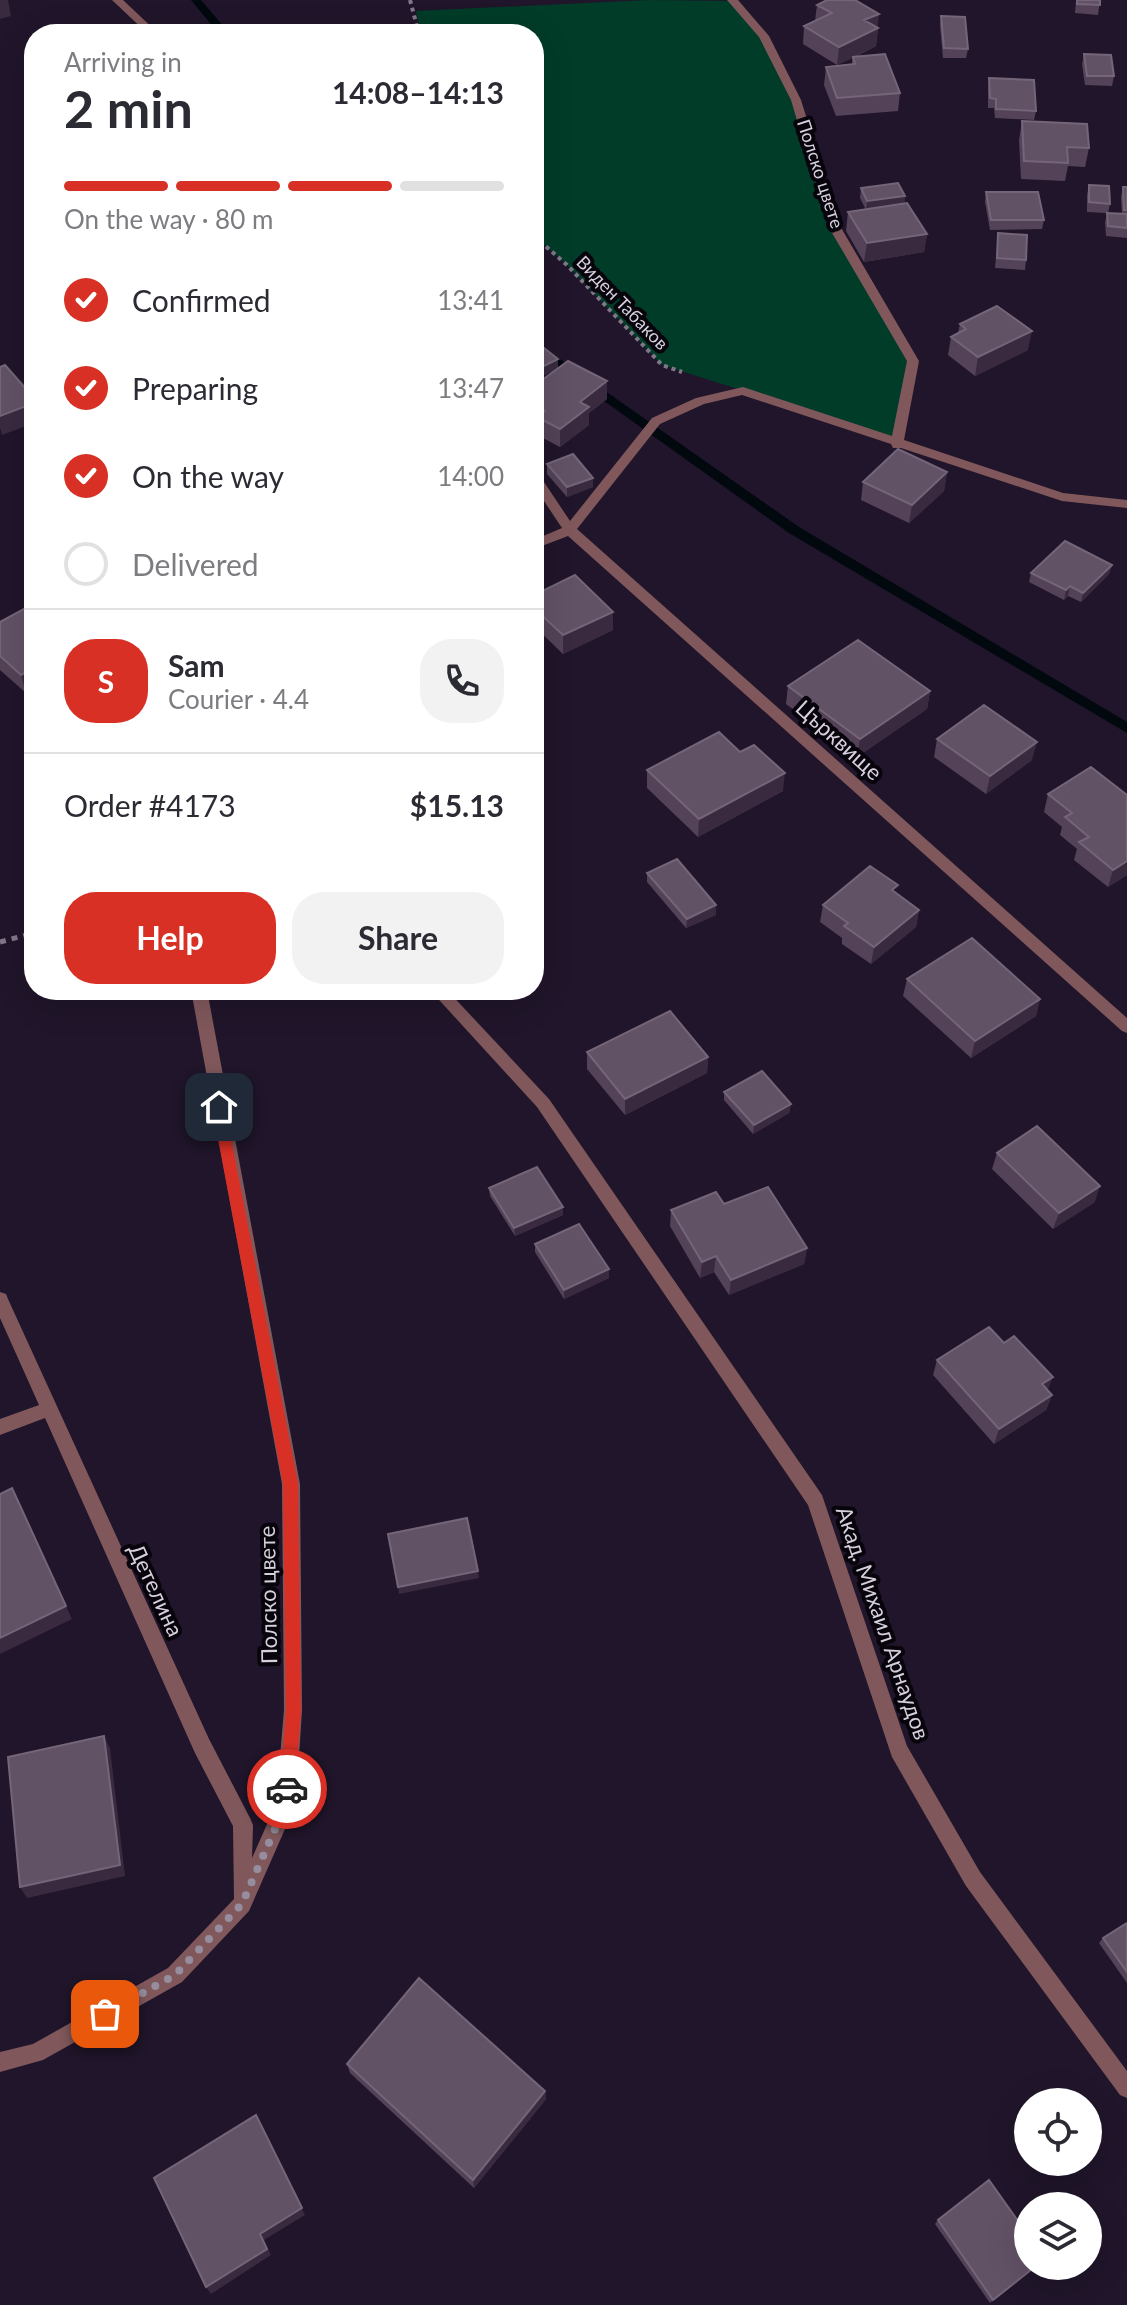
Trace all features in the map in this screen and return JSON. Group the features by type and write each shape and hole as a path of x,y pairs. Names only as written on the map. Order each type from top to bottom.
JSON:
{"street":[{"path":"117,0 143,24"},
{"name":"Полско цвете","path":"732,0 764,36 796,100 834,226 913,361 897,445"},
{"path":"544,541 570,530 656,421 700,401 743,391 897,445 1062,497 1127,504"},
{"name":"Църквище","path":"544,491 570,530 1127,1027"},
{"name":"Полско цвете","path":"0,2062 36,2053 175,1975 242,1904 286,1804 293,1710 291,1484 201,1000"},
{"name":"Акад. Михаил Арнаудов","path":"447,1000 543,1103 816,1501 899,1750 973,1879 1127,2088"},
{"name":"Детелина","path":"0,1299 47,1410 202,1746 243,1825 242,1904"},
{"path":"0,1427 47,1410"}],"path":[{"path":"410,0 418,24"},
{"name":"Виден Табаков","path":"544,245 662,365 743,391"},
{"path":"0,942 24,936"}],"green space":[{"path":"649,0 733,1 764,36 796,100 834,226 913,361 897,445 801,409 662,365 544,245 544,24 419,24 416,11"}],"building":[{"path":"827,0 855,0 879,14 864,20 878,28 839,47 804,26 832,13 817,5"},
{"path":"1077,0 1100,0 1100,5 1077,4"},
{"path":"941,16 965,17 968,49 944,48"},
{"path":"885,54 900,93 837,98 826,67 855,64 853,57"},
{"path":"1084,54 1111,55 1114,76 1087,76"},
{"path":"989,78 1034,80 1036,111 996,109 996,99 990,98"},
{"path":"1022,121 1087,124 1089,148 1067,147 1068,163 1024,161"},
{"path":"898,183 905,196 867,201 861,188"},
{"path":"1089,185 1109,186 1110,204 1089,202"},
{"path":"1123,187 1127,187 1127,210 1124,210"},
{"path":"986,192 1038,192 1044,220 991,220"},
{"path":"907,203 927,234 867,243 848,212"},
{"path":"1107,213 1127,214 1127,228 1108,226"},
{"path":"998,233 1027,235 1026,260 997,258"},
{"path":"997,306 1032,331 978,357 951,337 966,329 960,324"},
{"path":"544,348 558,359 544,366"},
{"path":"568,361 607,381 580,402 589,407 560,429 544,421 544,379"},
{"path":"5,365 24,387 24,407 0,416 0,367"},
{"path":"898,449 947,472 912,505 863,482"},
{"path":"573,454 593,478 567,487 547,464"},
{"path":"1065,541 1112,565 1083,593 1070,586 1066,590 1031,573"},
{"path":"575,575 613,612 563,635 544,617 544,590"},
{"path":"24,609 24,673 21,675 0,656 0,622"},
{"path":"858,640 930,691 860,739 788,686"},
{"path":"984,705 1037,742 990,776 937,739"},
{"path":"719,732 740,752 754,745 785,773 699,819 647,770"},
{"path":"1091,767 1127,795 1127,861 1113,870 1079,842 1089,837 1065,817 1072,813 1048,794"},
{"path":"677,859 716,905 687,919 647,873"},
{"path":"870,866 898,885 892,890 919,910 874,947 844,926 848,923 823,905"},
{"path":"972,938 1040,999 975,1041 907,979"},
{"path":"670,1011 708,1057 625,1099 587,1052"},
{"path":"762,1071 791,1104 754,1125 724,1092"},
{"path":"1037,1126 1100,1186 1059,1213 997,1153"},
{"path":"537,1167 563,1207 514,1228 489,1188"},
{"path":"768,1187 807,1248 731,1280 716,1256 702,1262 671,1210 716,1192 724,1204"},
{"path":"579,1224 609,1269 564,1290 535,1244"},
{"path":"989,1327 1004,1343 1014,1336 1053,1377 1042,1384 1052,1395 999,1429 937,1360"},
{"path":"12,1488 66,1606 0,1638 0,1494"},
{"path":"467,1518 478,1571 398,1587 388,1534"},
{"path":"104,1736 120,1865 20,1887 8,1757"},
{"path":"1127,1923 1127,1972 1103,1938"},
{"path":"419,1978 545,2091 473,2180 347,2064"},
{"path":"256,2115 302,2208 260,2234 267,2249 206,2287 154,2178"},
{"path":"989,2180 1014,2215 1014,2280 1018,2280 993,2300 938,2220"}],"waterway":[{"path":"196,0 216,24"},
{"path":"544,352 794,530 1127,728"}],"way so far":[{"path":"105,2014 175,1975 242,1904 286,1804 287,1789"}],"route":[{"path":"219,1107 291,1484 293,1710 287,1789"}]}
